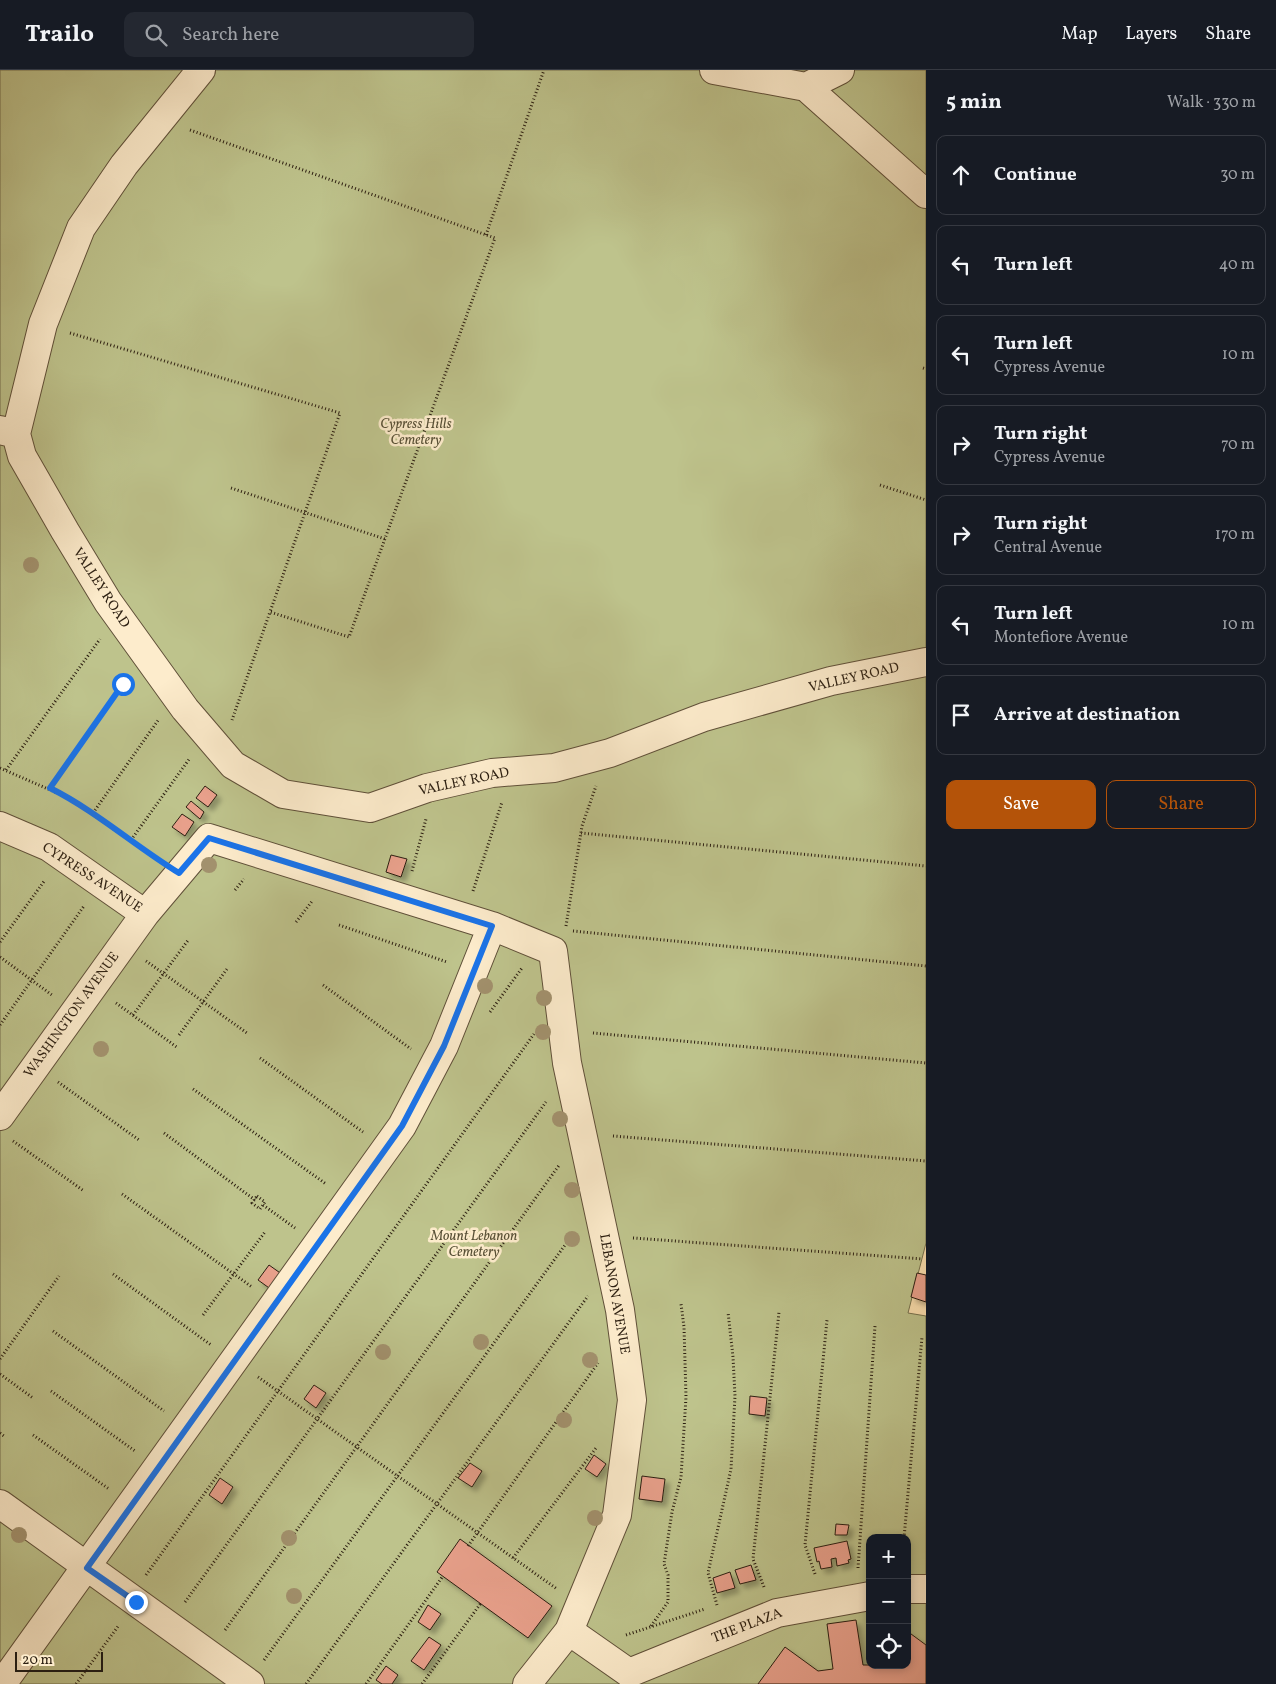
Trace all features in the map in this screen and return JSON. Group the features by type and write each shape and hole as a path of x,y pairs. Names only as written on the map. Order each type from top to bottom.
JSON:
{"lane":[{"path":"8,432 43,324 81,228 124,165 201,70"},
{"path":"714,70 806,88 926,194"},
{"path":"806,88 840,70"},
{"name":"VALLEY ROAD","path":"8,432 108,602 185,709 232,765 283,794 370,808 427,788 492,773 554,768 610,753 704,717 831,681 926,662"},
{"name":"CYPRESS AVENUE","path":"0,826 49,848 145,914 209,838 492,926 553,951"},
{"name":"WASHINGTON AVENUE","path":"4,1126 36,1066 145,914"},
{"path":"2,1684 87,1568 402,1126 444,1046 492,926"},
{"name":"LEBANON AVENUE","path":"526,1684 569,1631 617,1515 632,1400 622,1328 610,1265 568,1071 553,951"},
{"path":"0,1504 249,1683"},
{"path":"911,1589 926,1589"},
{"name":"THE PLAZA","path":"629,1679 777,1613 866,1597"},
{"path":"569,1631 629,1679"}],"path":[{"path":"486,235 544,70"},
{"path":"161,120 495,238 349,637 270,612"},
{"path":"43,324 340,413 221,751"},
{"path":"880,485 926,500"},
{"path":"231,488 385,539"},
{"path":"6,770 103,634"},
{"path":"50,788 123,684"},
{"path":"93,813 161,716"},
{"path":"131,840 190,758"},
{"path":"0,768 50,788 71,799 179,873"},
{"path":"597,783 581,833 566,930 926,966"},
{"path":"464,917 503,799"},
{"path":"405,898 426,818"},
{"path":"581,833 926,866"},
{"path":"0,942 45,880"},
{"path":"0,1025 101,884"},
{"path":"339,925 474,971"},
{"path":"133,1015 189,939"},
{"path":"123,945 247,1033"},
{"path":"0,957 75,1011"},
{"path":"179,1035 227,969"},
{"path":"323,985 433,1066"},
{"path":"93,987 178,1048"},
{"path":"76,1684 278,1391 559,999"},
{"path":"563,1030 926,1063"},
{"path":"260,1058 364,1133 384,1151"},
{"path":"36,1066 139,1140"},
{"path":"168,1626 568,1071"},
{"path":"192,1088 348,1200"},
{"path":"4,1126 84,1191"},
{"path":"164,1133 255,1200"},
{"path":"208,1654 582,1134 926,1161"},
{"path":"122,1194 275,1303"},
{"path":"257,1196 265,1202 260,1209 252,1203 255,1200 257,1196"},
{"path":"249,1683 597,1201"},
{"path":"263,1205 317,1244"},
{"path":"203,1315 265,1232"},
{"path":"604,1236 922,1260"},
{"path":"306,1684 610,1265"},
{"path":"113,1274 580,1605"},
{"path":"0,1359 59,1276"},
{"path":"650,1626 668,1602 668,1575 664,1564 672,1512 681,1477 686,1397 684,1327 681,1304"},
{"path":"716,1605 708,1573 731,1469 735,1396 728,1312"},
{"path":"765,1590 754,1559 779,1312"},
{"path":"815,1574 806,1546 826,1320"},
{"path":"858,1568 875,1326"},
{"path":"468,1546 622,1328"},
{"path":"53,1332 187,1427"},
{"path":"904,1534 922,1337"},
{"path":"0,1374 33,1398"},
{"path":"51,1391 158,1468"},
{"path":"0,1433 4,1436"},
{"path":"33,1434 132,1505"},
{"path":"513,1558 596,1447"},
{"path":"366,1684 443,1576"},
{"path":"422,1684 481,1604"}],"green space":[{"path":"0,70 926,70 926,1243 908,1313 926,1316 926,1684 0,1684"}],"building":[{"path":"205,786 217,795 208,807 196,798"},
{"path":"191,801 204,812 200,819 186,807"},
{"path":"182,814 194,822 185,836 172,827"},
{"path":"391,855 407,859 401,877 386,872"},
{"path":"269,1265 283,1275 272,1290 258,1280"},
{"path":"917,1273 926,1275 926,1302 911,1297"},
{"path":"314,1385 326,1393 316,1408 304,1399"},
{"path":"750,1396 767,1398 765,1416 749,1414"},
{"path":"594,1455 606,1464 597,1477 585,1469"},
{"path":"470,1463 482,1471 472,1487 458,1478"},
{"path":"642,1476 665,1479 662,1502 639,1499"},
{"path":"220,1478 233,1487 222,1504 209,1495"},
{"path":"836,1524 849,1525 847,1535 835,1535"},
{"path":"460,1539 552,1606 528,1638 437,1572"},
{"path":"847,1541 851,1559 848,1560 849,1563 837,1566 836,1558 831,1559 832,1567 821,1569 819,1561 817,1562 814,1548"},
{"path":"751,1565 756,1580 740,1584 735,1570"},
{"path":"730,1572 735,1588 717,1593 713,1578"},
{"path":"428,1605 441,1614 430,1630 418,1622"},
{"path":"856,1620 863,1665 866,1665 866,1669 911,1669 911,1634 926,1645 926,1684 758,1684 785,1647 818,1671 833,1669 827,1624"},
{"path":"429,1637 441,1645 424,1670 411,1661"},
{"path":"386,1666 398,1675 392,1684 382,1684 376,1680"}],"route":[{"path":"123,684 50,788 91,812 163,863 179,873 209,838 492,926 444,1046 402,1126 87,1568 136,1602"}],"park label":[{"name":"Cypress Hills Cemetery","path":"416,432"},
{"name":"Mount Lebanon Cemetery","path":"474,1244"}]}
